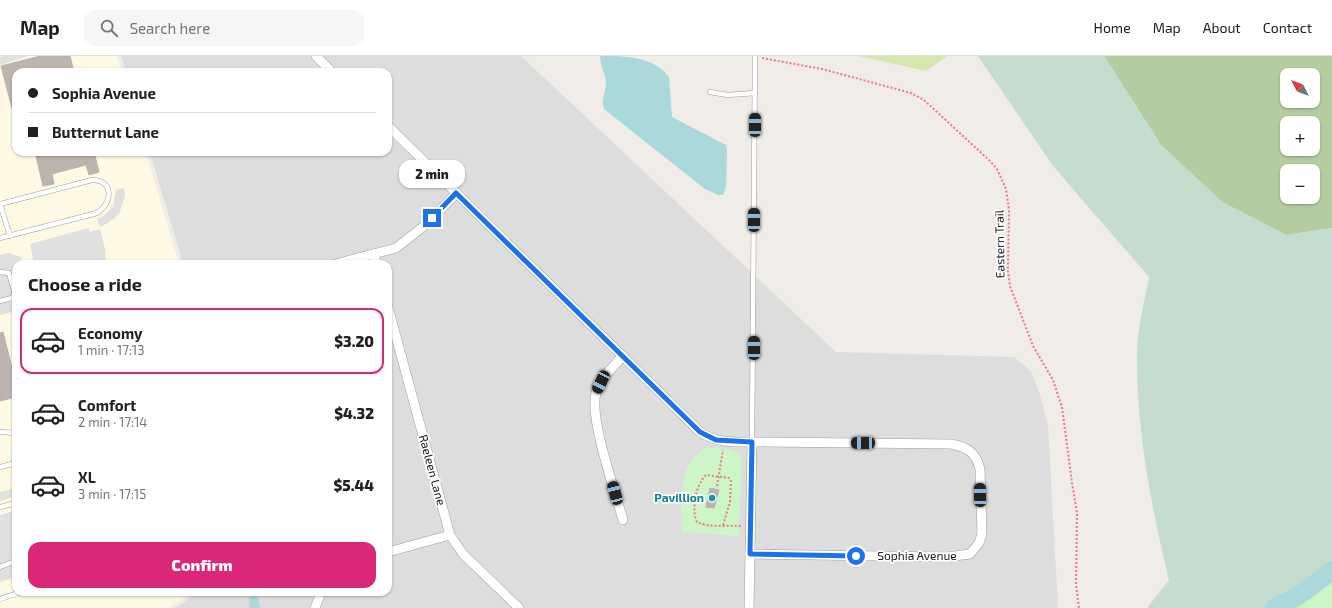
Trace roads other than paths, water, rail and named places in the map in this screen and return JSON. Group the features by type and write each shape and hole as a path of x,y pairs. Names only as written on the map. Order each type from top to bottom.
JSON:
{"street":[{"path":"316,56 328,68"},
{"name":"Sophia Avenue","path":"392,130 700,432 716,440 725,441 942,443 967,448 975,455 980,469 982,534 976,549 970,554 958,557 750,554"},
{"path":"351,260 396,248 424,226 456,193"},
{"path":"374,254 375,260"},
{"name":"Raeleen Lane","path":"392,322 450,535 463,554 519,608"},
{"path":"623,356 601,382 597,391 594,406 597,425 623,520"},
{"path":"749,608 752,442"},
{"path":"392,551 450,535"},
{"path":"315,608 320,596"}],"lane":[{"path":"752,442 755,56"},
{"path":"710,92 728,95 755,93"},
{"path":"0,238 10,236 97,213 108,202 108,190 102,182 92,180 0,204 10,236"},
{"path":"0,272 9,273 12,284"},
{"path":"0,301 12,298"},
{"path":"0,432 12,433"},
{"path":"0,467 12,464"},
{"path":"0,508 12,504"},
{"path":"0,567 12,562"},
{"path":"0,599 12,595"}],"water":[{"path":"600,56 629,57 647,61 662,70 669,77 672,117 726,145 726,187 723,195 718,195 705,189 604,109 603,100 606,80"},
{"path":"251,596 256,596 258,598 260,608 250,608 249,598"}],"waterway":[{"path":"1274,608 1304,592 1332,570"}],"place":[{"name":"Pavillion","path":"712,498"}]}
